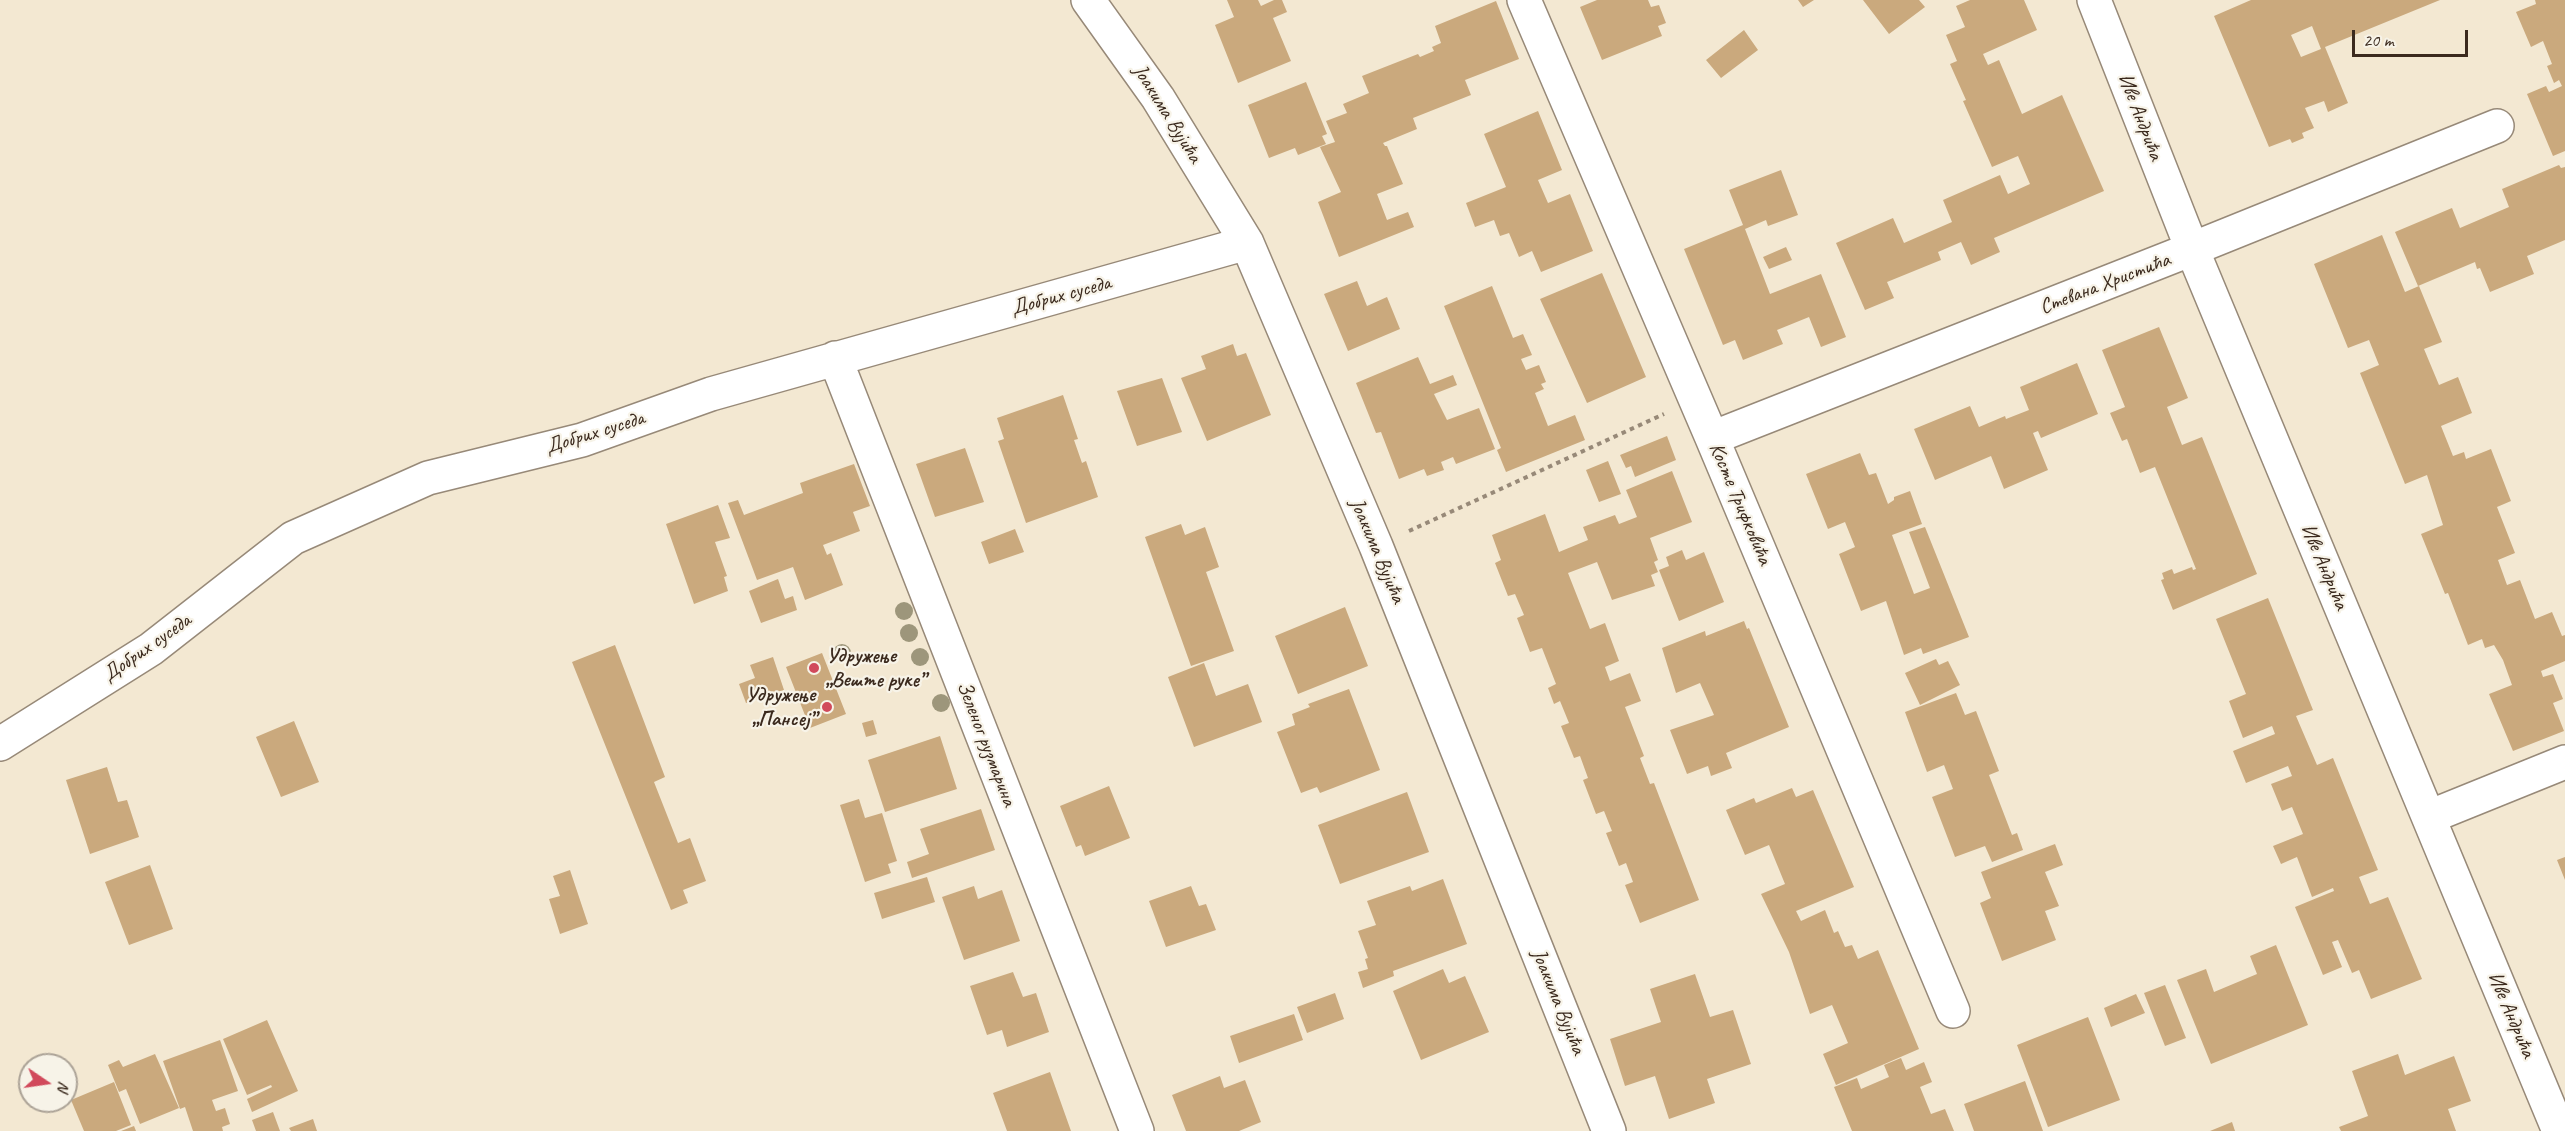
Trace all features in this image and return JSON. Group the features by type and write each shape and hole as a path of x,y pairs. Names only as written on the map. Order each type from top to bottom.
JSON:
{"street":[{"name":"Јоакима Вујића","path":"1088,0 1158,98 1247,243 1376,546 1610,1131"},
{"name":"Косте Трифковића","path":"1524,0 1712,438 1953,1011"},
{"name":"Иве Андрића","path":"2094,0 2192,249 2559,1131"},
{"name":"Стевана Христића","path":"1712,438 2497,126"},
{"name":"Добрих суседа","path":"0,744 151,649 293,538 428,478 582,440 711,394 1247,243"},
{"name":"Зеленог рузмарина","path":"835,358 1137,1131"},
{"path":"2429,817 2565,762"}],"path":[{"path":"1376,546 1695,400"}],"building":[{"path":"1227,0 1258,0 1261,6 1274,0 1282,0 1287,12 1273,18 1291,61 1238,83 1215,25 1234,17"},
{"path":"1597,0 1648,0 1651,7 1659,5 1666,23 1658,26 1662,36 1602,60 1580,7"},
{"path":"1798,0 1814,0 1803,7"},
{"path":"1863,0 1919,0 1925,7 1889,34"},
{"path":"1970,0 2024,0 2037,30 1983,54 1988,65 1999,60 2022,114 2062,95 2104,191 1994,238 2000,252 1971,265 1961,242 1938,252 1941,260 1887,282 1894,298 1865,310 1836,243 1893,218 1904,243 1952,222 1943,200 2000,175 2008,194 2030,184 2018,156 1992,167 1963,101 1966,100 1950,64 1957,61 1946,35 1965,27 1956,6"},
{"path":"2251,0 2440,0 2325,47 2348,103 2328,112 2324,101 2305,108 2314,128 2302,133 2304,138 2292,143 2290,139 2269,147 2214,16","holes":["2312,26 2321,49 2301,57 2291,35"]},
{"path":"2535,0 2565,0 2565,151 2553,156 2527,94 2546,86 2549,92 2562,86 2559,80 2554,83 2547,66 2552,64 2543,41 2531,47 2516,12 2536,4"},
{"path":"1496,1 1519,59 1465,80 1471,95 1413,118 1417,129 1383,143 1387,146 1403,184 1377,194 1387,220 1408,212 1414,227 1339,257 1318,202 1341,192 1320,147 1335,142 1326,121 1347,113 1343,104 1369,93 1362,76 1418,54 1420,57 1434,51 1432,47 1441,43 1435,26"},
{"path":"1744,30 1758,50 1721,78 1706,60"},
{"path":"1306,82 1327,134 1322,136 1326,144 1298,155 1295,148 1269,158 1248,105"},
{"path":"1538,111 1562,170 1538,180 1548,203 1570,194 1593,251 1541,272 1532,251 1519,257 1509,233 1500,236 1494,220 1475,227 1466,203 1506,187 1484,134"},
{"path":"2559,165 2561,168 2565,167 2565,240 2527,256 2534,274 2490,292 2475,262 2418,286 2395,232 2452,208 2460,228 2509,207 2502,189"},
{"path":"1781,170 1798,215 1768,226 1766,220 1745,229 1770,294 1821,274 1846,337 1821,347 1809,317 1777,330 1783,344 1743,360 1735,340 1723,345 1684,249 1743,225 1729,190"},
{"path":"2382,235 2405,292 2419,286 2442,342 2424,349 2439,385 2458,377 2472,413 2441,426 2453,456 2464,452 2466,459 2491,449 2511,501 2497,507 2515,553 2498,560 2507,585 2520,580 2535,619 2552,612 2562,636 2565,635 2565,661 2541,671 2543,677 2553,674 2563,699 2553,703 2564,731 2513,751 2489,694 2512,685 2503,660 2494,645 2485,648 2482,639 2468,645 2448,593 2445,594 2421,534 2443,525 2427,475 2405,484 2360,373 2379,365 2369,340 2348,348 2314,264"},
{"path":"1786,247 1792,260 1769,269 1763,257"},
{"path":"1602,273 1646,377 1587,403 1540,299"},
{"path":"1357,281 1367,306 1387,297 1400,329 1348,351 1324,294"},
{"path":"1492,286 1513,338 1523,334 1532,355 1521,359 1526,370 1539,365 1546,382 1541,384 1544,389 1535,393 1548,426 1575,415 1585,440 1506,472 1497,450 1501,448 1444,306"},
{"path":"2159,327 2188,398 2167,407 2182,445 2202,437 2257,574 2173,610 2161,580 2164,579 2162,573 2172,569 2174,574 2192,567 2193,570 2196,569 2155,467 2140,473 2127,439 2122,441 2110,413 2125,407 2102,350"},
{"path":"1233,344 1237,356 1246,353 1271,415 1207,441 1181,378 1206,369 1201,356"},
{"path":"1418,357 1430,384 1453,375 1457,385 1434,394 1447,420 1479,408 1495,449 1456,464 1453,457 1441,462 1444,470 1427,476 1424,469 1399,479 1381,432 1376,433 1356,383"},
{"path":"2077,363 2098,414 2041,438 2038,431 2033,433 2048,470 2004,489 1991,456 1935,480 1914,429 1970,406 1979,427 2005,416 2006,419 2029,410 2020,387"},
{"path":"1162,378 1182,432 1137,446 1117,391"},
{"path":"1063,395 1078,439 1074,440 1082,463 1086,461 1098,497 1026,523 998,441 1004,439 997,418"},
{"path":"1667,436 1676,460 1635,477 1631,466 1626,468 1620,455"},
{"path":"965,448 984,502 935,517 916,464"},
{"path":"1860,453 1869,475 1876,473 1888,504 1894,500 1894,497 1910,491 1922,524 1892,535 1914,594 1930,588 1909,532 1925,527 1969,637 1923,654 1921,648 1904,655 1886,601 1861,611 1839,554 1855,547 1845,522 1828,529 1806,474"},
{"path":"1608,461 1621,494 1599,502 1586,470"},
{"path":"854,464 870,506 853,512 860,531 823,545 827,555 831,553 843,585 805,600 793,567 757,580 728,503 738,500 744,515 803,493 800,483"},
{"path":"1672,471 1692,522 1650,538 1658,560 1654,562 1658,572 1651,575 1655,586 1612,600 1597,562 1568,573 1590,629 1605,623 1619,661 1605,667 1610,681 1630,673 1641,701 1625,707 1644,756 1640,758 1650,784 1654,783 1699,900 1640,923 1625,885 1633,882 1626,863 1619,866 1606,833 1612,831 1604,811 1596,814 1583,780 1588,778 1580,756 1574,758 1561,726 1569,723 1560,701 1554,704 1548,688 1556,684 1542,648 1530,652 1517,618 1524,615 1515,594 1508,596 1495,563 1501,560 1492,535 1545,514 1559,552 1588,540 1583,527 1615,515 1619,524 1637,517 1626,490"},
{"path":"718,505 730,538 715,542 727,576 724,577 728,591 694,604 666,524"},
{"path":"1181,524 1185,535 1205,527 1219,567 1206,572 1234,651 1191,666 1145,537"},
{"path":"1015,529 1024,552 989,564 981,542"},
{"path":"1682,550 1686,560 1704,552 1724,602 1679,621 1659,570 1669,566 1666,557"},
{"path":"778,579 785,599 793,596 797,610 761,623 749,591"},
{"path":"2268,598 2313,710 2296,716 2317,765 2333,758 2378,870 2359,877 2370,904 2388,897 2422,979 2371,999 2359,970 2352,973 2338,940 2332,942 2342,967 2323,975 2295,907 2334,891 2333,888 2312,897 2297,857 2281,864 2273,846 2303,834 2292,807 2282,811 2271,784 2292,776 2288,766 2246,783 2233,751 2275,734 2272,726 2243,738 2229,701 2246,694 2216,619"},
{"path":"1345,607 1368,666 1298,694 1275,636"},
{"path":"1744,621 1747,629 1749,628 1789,727 1726,753 1732,768 1711,776 1708,766 1687,774 1670,730 1714,715 1700,683 1676,693 1662,648 1705,631 1706,636"},
{"path":"615,645 665,777 654,782 678,843 690,838 706,881 683,890 688,903 671,910 572,662"},
{"path":"822,653 846,714 810,728 786,667"},
{"path":"773,657 784,690 746,703 739,684 755,678 750,665"},
{"path":"1936,659 1939,665 1948,661 1960,685 1920,705 1905,673"},
{"path":"1204,663 1216,696 1248,684 1262,722 1194,747 1168,677"},
{"path":"1349,689 1380,770 1320,793 1317,787 1301,793 1277,732 1295,725 1292,714 1310,707 1308,704"},
{"path":"1956,693 1965,715 1976,711 1999,771 1989,775 2012,835 2017,833 2023,850 1992,862 1985,846 1955,857 1932,797 1953,789 1944,765 1927,772 1905,712"},
{"path":"873,720 877,734 866,737 862,723"},
{"path":"294,721 319,782 281,797 256,737"},
{"path":"940,736 957,789 885,812 868,760"},
{"path":"107,767 118,802 127,800 139,837 90,854 66,780"},
{"path":"1109,786 1130,838 1085,856 1081,845 1076,847 1060,806"},
{"path":"1792,788 1796,797 1813,790 1854,887 1796,911 1801,921 1825,910 1834,933 1838,931 1845,947 1852,945 1858,959 1878,950 1919,1049 1836,1085 1823,1054 1848,1043 1832,1005 1810,1014 1789,952 1761,894 1785,884 1769,845 1745,855 1726,810 1754,798 1756,803"},
{"path":"1407,792 1429,852 1340,884 1318,825"},
{"path":"859,799 865,818 882,813 897,861 888,864 891,873 865,882 840,805"},
{"path":"981,809 995,850 912,878 907,862 929,854 920,829"},
{"path":"2055,844 2063,865 2045,872 2059,906 2045,911 2056,940 2002,961 1980,903 1991,898 1981,872"},
{"path":"2565,857 2565,880 2557,860"},
{"path":"150,865 173,929 129,945 105,882"},
{"path":"570,870 588,924 560,934 549,899 560,896 553,876"},
{"path":"927,877 935,902 882,919 874,893"},
{"path":"1443,879 1467,944 1393,971 1394,976 1363,988 1358,972 1368,969 1365,959 1368,958 1358,931 1376,925 1367,901 1410,886 1412,891"},
{"path":"974,886 978,899 1002,890 1020,941 964,960 942,897"},
{"path":"1191,886 1199,906 1206,904 1216,930 1166,947 1149,901"},
{"path":"2276,945 2308,1025 2211,1064 2177,980 2206,969 2214,992 2257,974 2250,956"},
{"path":"1443,969 1449,983 1465,976 1489,1032 1421,1060 1393,991"},
{"path":"1013,972 1023,997 1036,993 1049,1032 1007,1047 1002,1030 987,1035 970,986"},
{"path":"1695,974 1710,1017 1733,1010 1751,1064 1707,1079 1715,1103 1669,1119 1655,1076 1625,1086 1610,1039 1661,1022 1650,989"},
{"path":"2165,985 2186,1038 2165,1046 2144,993"},
{"path":"1335,993 1344,1019 1307,1033 1297,1007"},
{"path":"2136,994 2145,1013 2111,1027 2104,1008"},
{"path":"1294,1014 1303,1040 1239,1063 1230,1036"},
{"path":"2088,1017 2120,1100 2048,1127 2017,1045"},
{"path":"267,1020 298,1091 252,1112 247,1099 272,1087 271,1085 247,1095 223,1039"},
{"path":"220,1040 238,1091 212,1100 216,1111 225,1108 230,1124 222,1127 223,1131 193,1131 185,1107 180,1109 163,1061"},
{"path":"155,1054 179,1108 140,1124 126,1089 119,1092 108,1065 119,1060 123,1067"},
{"path":"2398,1054 2405,1075 2454,1056 2471,1101 2448,1109 2456,1131 2341,1131 2339,1127 2368,1116 2352,1071"},
{"path":"1901,1058 1906,1070 1924,1062 1932,1082 1920,1087 1931,1114 1945,1109 1954,1131 1852,1131 1834,1087 1857,1078 1861,1089 1889,1077 1884,1065"},
{"path":"1050,1072 1071,1131 1007,1131 993,1093"},
{"path":"1220,1076 1224,1088 1245,1080 1261,1122 1239,1131 1186,1131 1172,1095"},
{"path":"2025,1081 2043,1131 1974,1131 1964,1104"},
{"path":"114,1082 131,1125 116,1131 84,1131 76,1113 78,1097"},
{"path":"273,1112 280,1131 256,1131 252,1120"},
{"path":"313,1119 317,1131 291,1131 289,1128"},
{"path":"2232,1122 2235,1131 2210,1131"},
{"path":"134,1126 136,1131 121,1131"}],"place":[{"name":"Удружење „Веште руке”","path":"814,668"},
{"name":"Удружење „Пансеј”","path":"827,707"}]}
